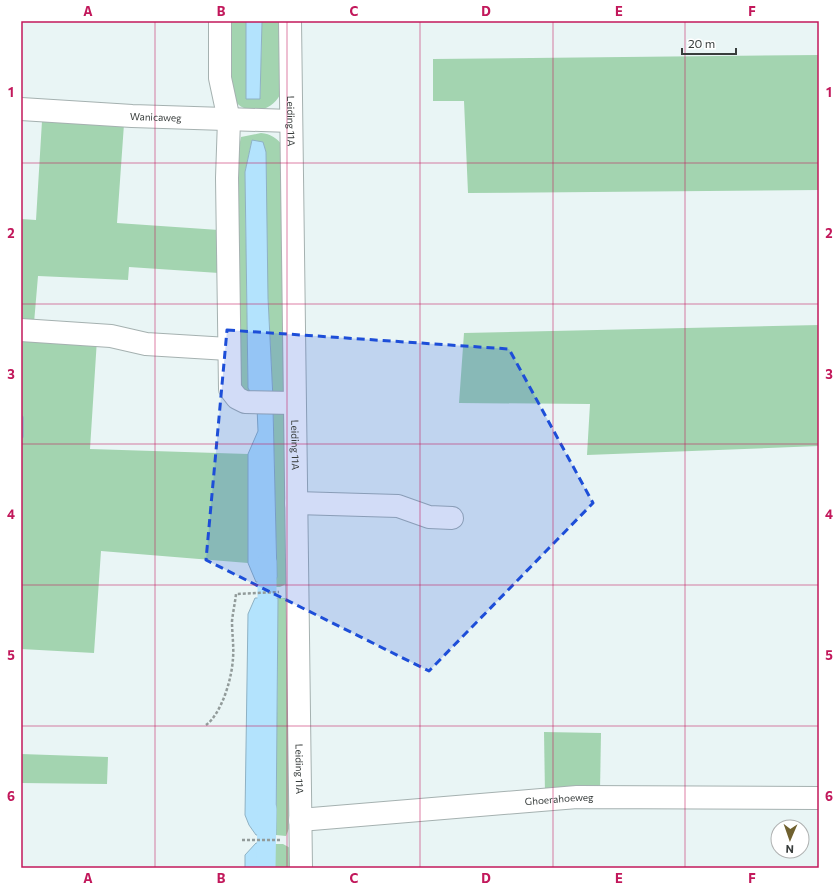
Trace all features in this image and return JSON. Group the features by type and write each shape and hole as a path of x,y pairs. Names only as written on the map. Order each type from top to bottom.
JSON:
{"street":[{"path":"220,21 220,78 229,120 227,178 228,349 230,389 241,400 256,403 290,403"},
{"name":"Leiding 11A","path":"290,21 290,403 296,503 301,868"},
{"name":"Wanicaweg","path":"21,109 229,120 291,121"},
{"path":"21,330 111,336 146,344 228,349"},
{"path":"296,503 398,506 429,517 452,518"},
{"name":"Ghoerahoeweg","path":"300,830 577,797 819,798"}],"path":[{"path":"206,725 214,719 219,710 231,672 233,659 232,620 236,594 297,591"},
{"path":"242,840 300,830"}],"highlighted area":[{"path":"227,330 509,349 593,503 429,671 206,560"}],"green space":[{"path":"230,21 246,21 246,99 260,99 262,21 282,21 282,89 280,95 273,104 266,108 259,110 246,109 234,100 229,78"},
{"path":"819,55 819,190 468,193 464,101 433,101 433,59"},
{"path":"42,121 124,124 117,223 219,230 219,273 129,267 128,280 38,276 34,323 21,322 21,219 36,220"},
{"path":"261,133 274,137 283,146 286,391 273,399 268,298 252,140 245,172 248,388 254,399 236,392 233,175 241,137"},
{"path":"819,325 819,446 587,455 590,404 459,403 464,333"},
{"path":"21,337 97,339 90,449 248,454 248,563 101,551 94,653 21,649"},
{"path":"273,408 286,411 288,583 280,587 272,587 277,577"},
{"path":"278,598 286,598 290,602 290,826 286,836 276,835"},
{"path":"544,732 601,733 600,791 545,794"},
{"path":"21,754 108,757 107,784 21,783"},
{"path":"274,844 283,844 292,849 292,868 273,868"}],"water":[{"path":"246,21 262,21 260,99 246,99"},
{"path":"252,140 263,142 266,152 268,298 273,399 254,399 248,388 245,172"},
{"path":"257,407 273,408 277,577 272,587 262,587 261,582 256,582 248,563 248,454 258,431"},
{"path":"255,598 278,598 276,835 256,835 249,825 245,815 248,614"},
{"path":"256,843 274,844 273,868 245,868 245,855"}],"waterway":[{"path":"21,418 21,436"},
{"path":"267,561 267,623"},
{"path":"266,868 267,809"}]}
